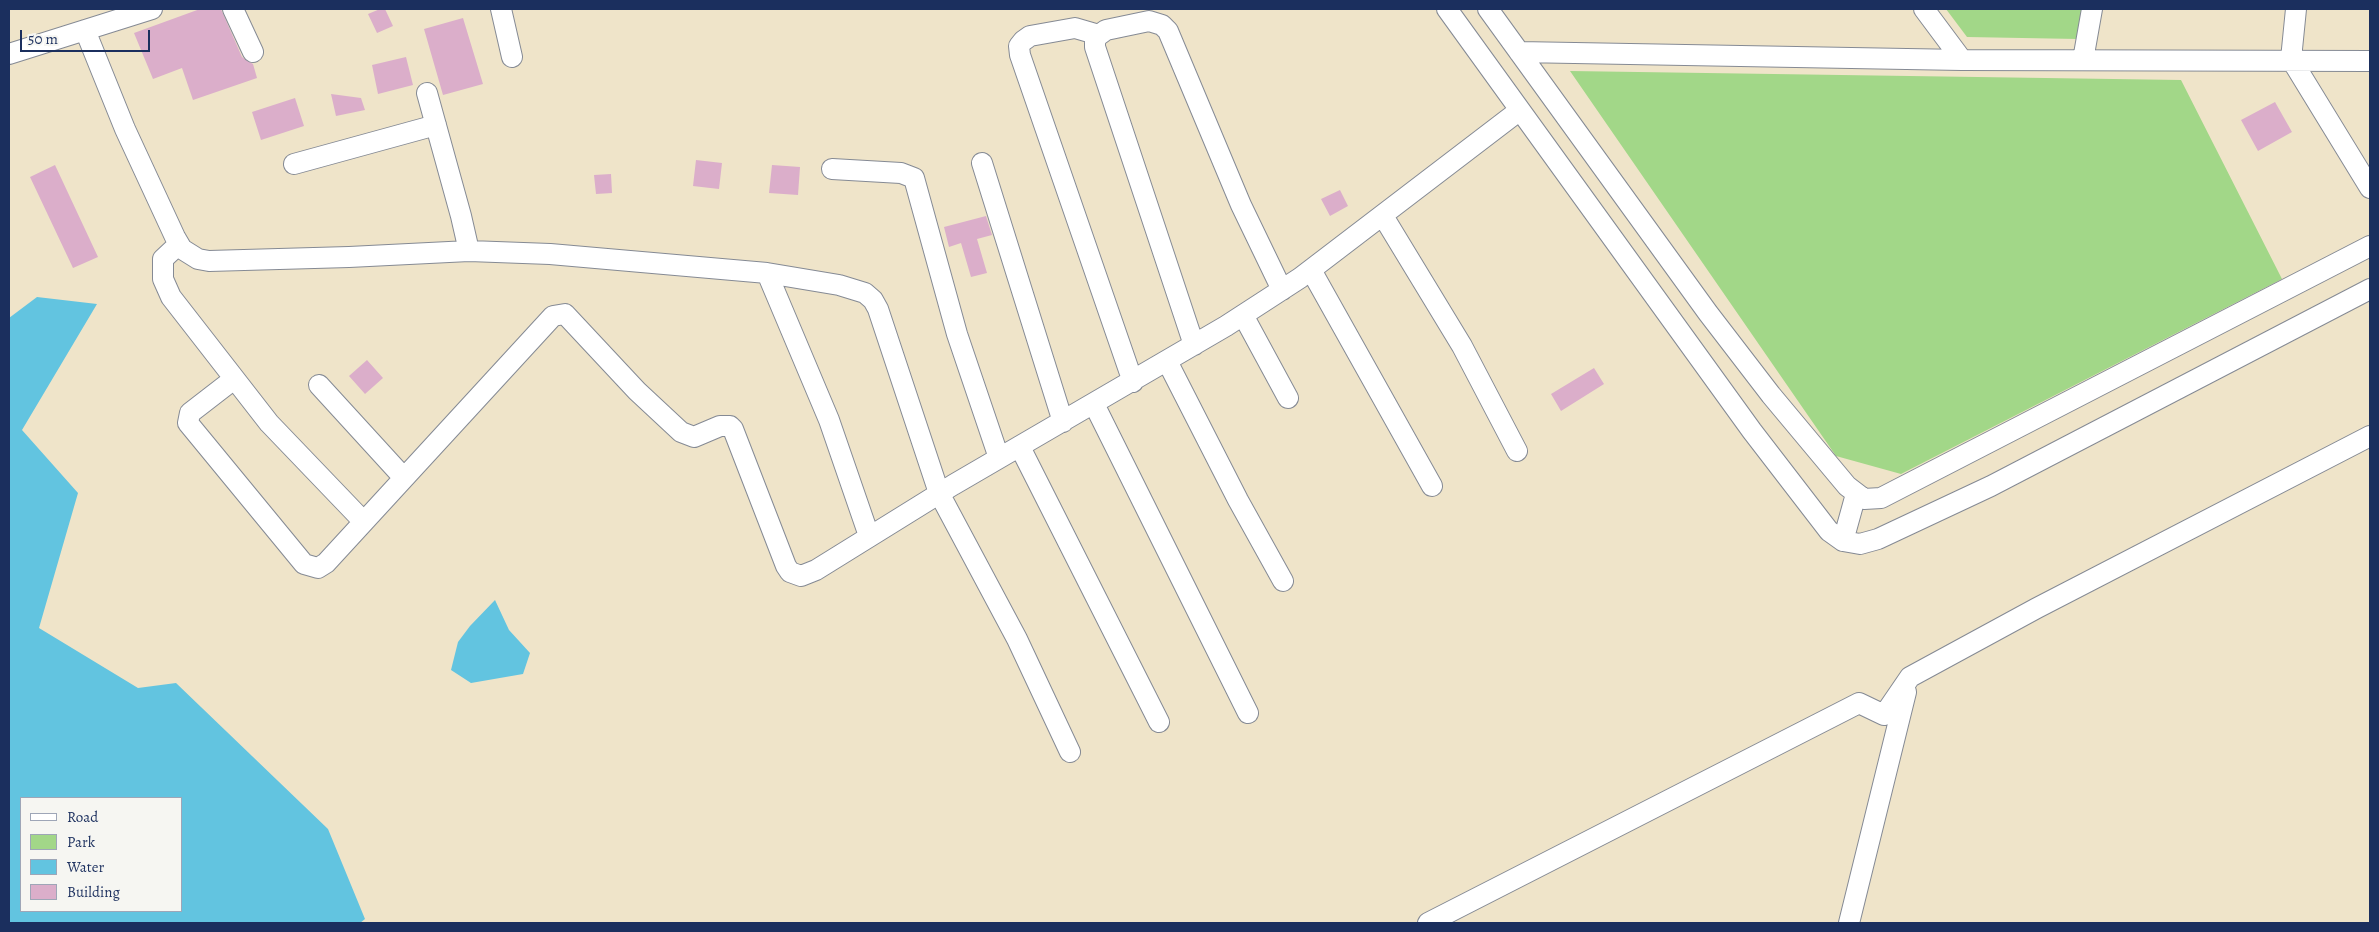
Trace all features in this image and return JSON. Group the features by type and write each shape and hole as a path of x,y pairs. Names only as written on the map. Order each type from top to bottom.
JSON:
{"street":[{"path":"9,54 152,9"},
{"path":"233,9 253,52"},
{"path":"501,9 512,57"},
{"path":"1448,9 1752,431 1829,531 1843,541 1860,544 1878,539 1991,486 2370,289"},
{"path":"1488,9 1714,320 1771,395 1856,494 1864,499 1881,498 2370,246"},
{"path":"1924,9 1962,60"},
{"path":"2083,60 2092,9"},
{"path":"2296,9 2291,60 2370,188"},
{"path":"1194,345 1095,47 1095,40 1098,35 1106,30 1149,21 1162,25 1168,32 1241,205 1282,290"},
{"path":"1098,35 1075,28 1030,36 1022,41 1020,55 1133,382"},
{"path":"85,30 125,129 179,244 189,255 209,261 469,251 550,254 767,273 856,289 873,300 886,332 939,493 1018,639 1070,752"},
{"path":"1519,52 1962,60 2370,61"},
{"path":"427,93 462,216 469,251"},
{"path":"234,379 190,413 188,424 304,564 318,568 326,563 554,316 565,314 637,391 682,432 694,437 720,426 730,426 790,572 801,576 816,570 939,493 1133,382 1282,290 1383,216 1520,110"},
{"path":"294,164 436,125"},
{"path":"982,163 1063,422"},
{"path":"832,169 901,173 914,178 957,334 999,458"},
{"path":"1383,216 1462,346 1517,451"},
{"path":"179,244 163,259 162,279 171,297 234,379 290,446 363,522"},
{"path":"1311,270 1432,486"},
{"path":"767,273 828,420 869,536"},
{"path":"1243,315 1288,398"},
{"path":"1167,361 1238,500 1283,581"},
{"path":"319,385 404,478"},
{"path":"1094,404 1248,713"},
{"path":"1428,923 1859,703 1884,715 1910,678 2037,608 2370,436"},
{"path":"1020,447 1160,722"},
{"path":"1843,541 1856,494"},
{"path":"1849,923 1910,678"}],"green space":[{"path":"1946,9 2083,9 2078,39 1967,37"},
{"path":"1570,71 2181,80 2282,279 1901,474 1836,456"}],"water":[{"path":"37,297 97,304 22,430 78,493 39,628 138,688 176,683 328,829 365,919 360,923 9,923 9,318"},
{"path":"495,600 509,630 530,653 523,674 471,683 451,670 458,642 470,626"}],"building":[{"path":"200,9 221,9 242,57 253,64 257,78 193,100 182,68 153,79 134,33"},
{"path":"385,9 393,26 377,33 368,14"},
{"path":"463,18 483,84 443,95 424,29"},
{"path":"406,57 413,85 378,94 372,65"},
{"path":"331,94 361,98 365,110 336,116"},
{"path":"295,98 304,126 261,140 252,112"},
{"path":"2275,102 2292,132 2258,151 2241,120"},
{"path":"696,160 722,163 719,189 693,186"},
{"path":"55,165 98,257 73,268 30,177"},
{"path":"772,165 800,167 798,195 769,193"},
{"path":"611,174 612,193 596,194 594,175"},
{"path":"1340,190 1348,206 1330,216 1321,199"},
{"path":"986,216 992,235 977,239 987,273 971,277 961,243 949,247 944,227"},
{"path":"367,360 383,378 365,394 349,376"},
{"path":"1594,368 1604,384 1561,411 1551,394"}]}
